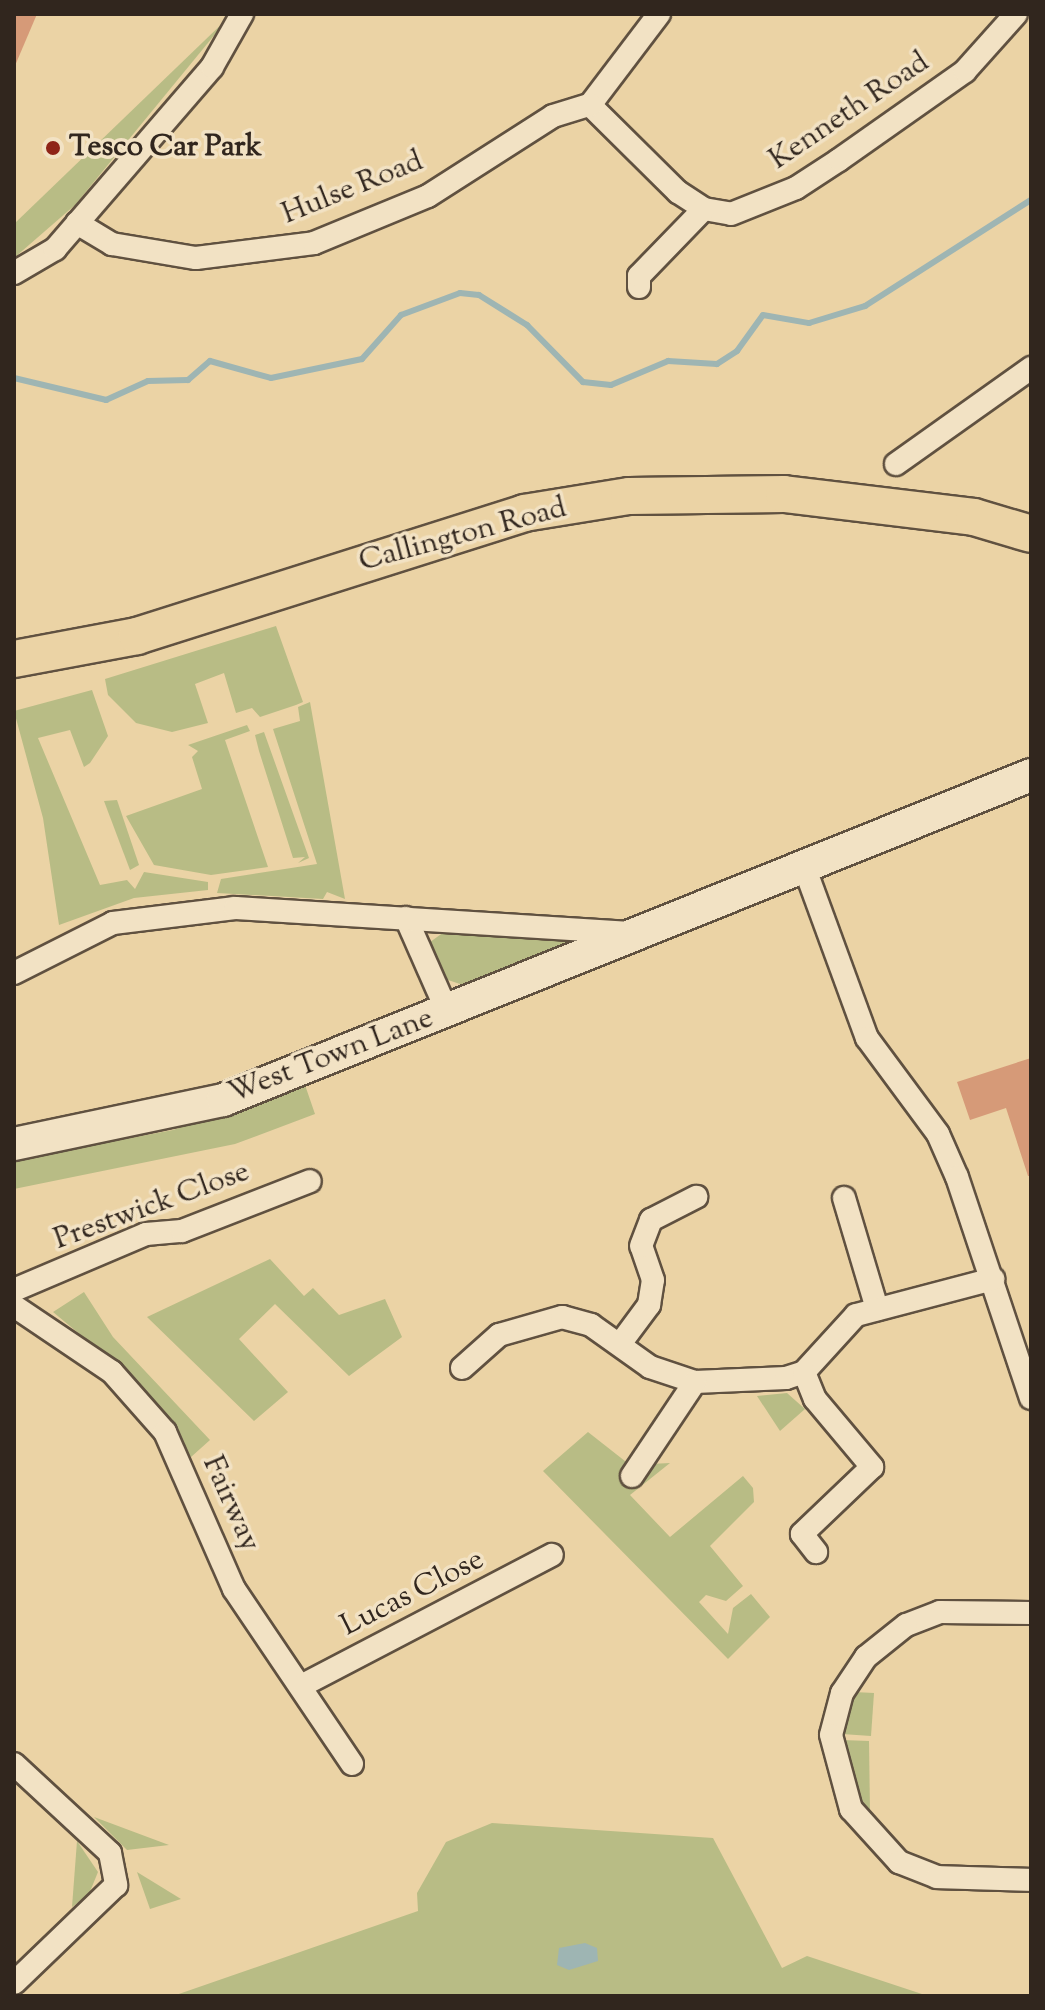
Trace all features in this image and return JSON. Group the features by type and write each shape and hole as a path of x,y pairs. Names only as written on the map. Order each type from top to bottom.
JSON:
{"main road":[{"name":"Callington Road","path":"14,659 137,636 524,513 739,490 923,513"},
{"path":"923,513 974,517 1031,534"},
{"path":"923,513 1031,556"},
{"name":"West Town Lane","path":"14,1144 223,1100 1031,775"}],"street":[{"path":"14,273 55,249 212,67 242,14"},
{"path":"639,287 639,276 704,209 590,105 659,14"},
{"name":"Kenneth Road","path":"704,209 731,214 796,188 965,71 1016,14"},
{"name":"Hulse Road","path":"77,223 112,244 196,258 314,243 428,196 553,116 590,105"},
{"path":"896,464 1031,368"},
{"path":"804,866 867,1038 938,1134 1025,1359 1031,1398"},
{"name":"West Town Lane","path":"16,967 113,923 235,908 637,934"},
{"path":"406,918 447,1011"},
{"name":"Prestwick Close","path":"14,1290 146,1234 182,1231 310,1181"},
{"path":"620,1344 649,1305 653,1280 641,1246 651,1220 696,1197"},
{"path":"844,1198 877,1309"},
{"path":"462,1368 525,1322 562,1317 620,1344 650,1367 695,1382 804,1372 840,1328 877,1309 993,1279"},
{"name":"Fairway","path":"14,1306 112,1372 165,1432 234,1589 352,1764"},
{"path":"804,1372 815,1399 872,1467 802,1534 816,1552"},
{"path":"632,1476 695,1382"},
{"name":"Lucas Close","path":"301,1686 552,1555"},
{"path":"1031,1613 940,1612 906,1625 866,1657 842,1693 831,1735 851,1809 899,1862 937,1877 1031,1880"},
{"path":"14,1764 110,1853 116,1885 14,1983"}],"green space":[{"path":"230,16 75,205 14,258 14,224"},
{"path":"276,626 303,702 296,705 260,717 252,708 236,713 224,673 195,684 208,723 172,732 136,723 108,695 105,679"},
{"path":"92,690 108,736 90,763 84,767 70,730 38,738 100,885 127,880 135,889 144,872 208,882 208,890 134,898 59,925 43,818 14,711"},
{"path":"310,702 345,899 327,892 323,899 217,893 221,879 317,864 273,729 300,721 298,707"},
{"path":"247,725 250,731 225,740 268,867 211,875 154,865 126,816 202,789 192,757 198,751 188,745"},
{"path":"264,732 309,858 298,863 305,857 293,858 259,751 255,735"},
{"path":"117,800 139,865 130,870 104,801"},
{"path":"444,932 585,941 463,985 442,978 426,945"},
{"path":"305,1085 315,1114 235,1144 14,1189 14,1160 173,1130"},
{"path":"270,1259 304,1296 313,1288 339,1315 385,1299 402,1337 349,1376 275,1304 239,1339 288,1392 254,1421 147,1317"},
{"path":"84,1292 113,1337 210,1440 191,1457 135,1380 53,1312"},
{"path":"787,1393 805,1409 780,1431 757,1396"},
{"path":"588,1432 630,1465 670,1463 630,1495 670,1537 743,1476 753,1488 754,1502 710,1546 743,1586 726,1601 706,1595 699,1602 728,1634 733,1608 751,1594 770,1617 728,1659 543,1471"},
{"path":"854,1692 874,1693 871,1736 842,1734"},
{"path":"842,1740 869,1741 870,1812 857,1795"},
{"path":"94,1817 169,1845 127,1850"},
{"path":"492,1823 713,1838 782,1968 807,1956 928,1996 173,1996 418,1911 417,1893 446,1842"},
{"path":"77,1841 98,1872 89,1894 72,1907"},
{"path":"137,1872 181,1899 150,1909"}],"water":[{"path":"585,1943 597,1948 598,1961 569,1970 557,1965 559,1948"}],"building":[{"path":"14,14 37,14 14,68"},
{"path":"1031,1058 1031,1176 1028,1176 1006,1108 970,1120 957,1082"}],"waterway":[{"path":"14,378 106,400 148,381 188,380 210,361 271,378 362,359 401,315 460,293 479,295 527,325 583,382 611,385 668,361 717,364 737,351 763,315 809,323 865,306 1031,200"}],"place":[{"name":"Tesco Car Park","path":"53,148"}]}
